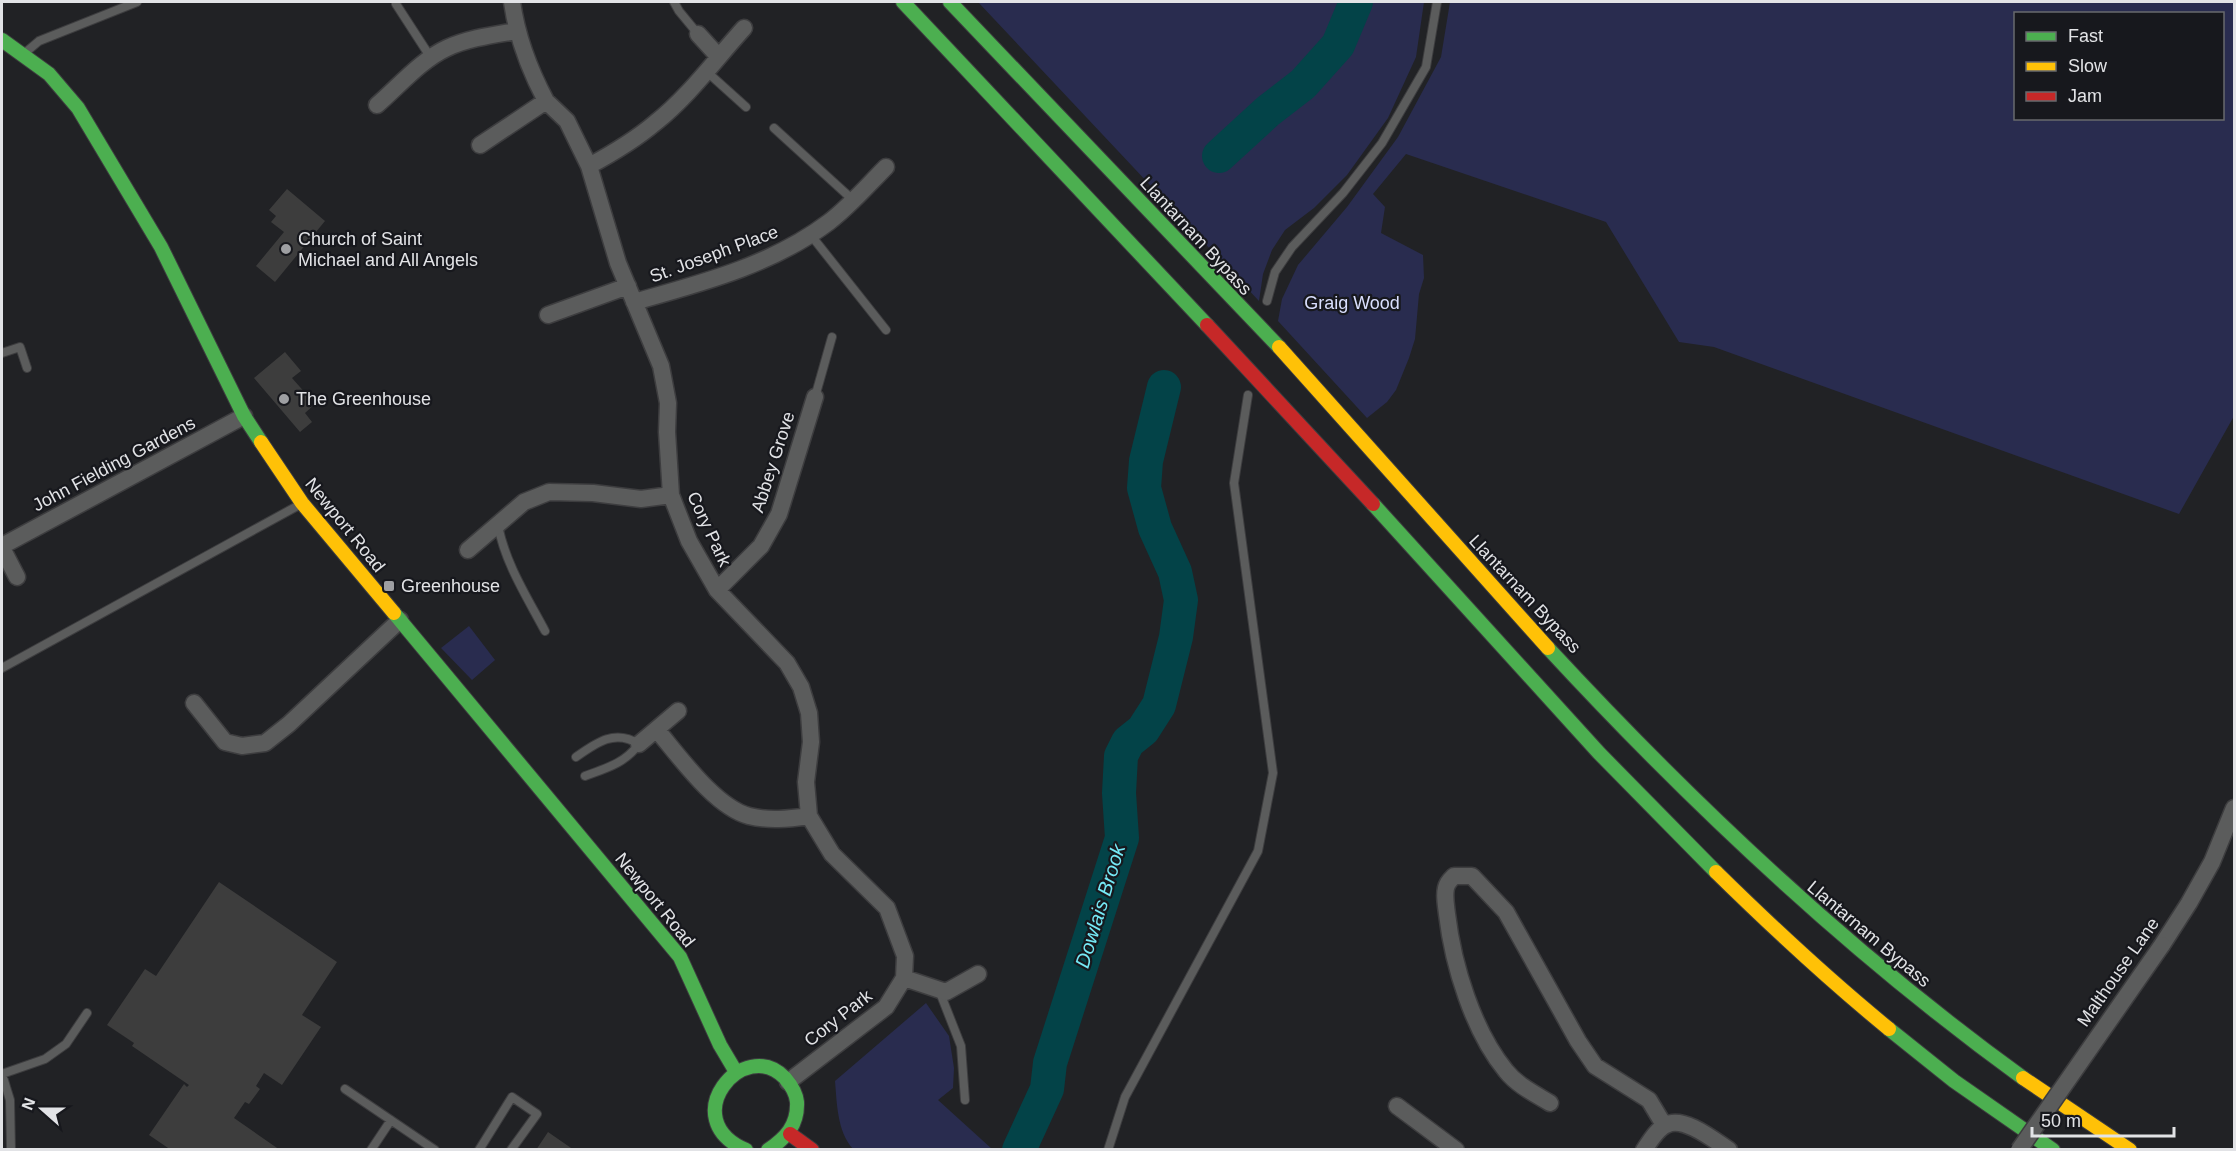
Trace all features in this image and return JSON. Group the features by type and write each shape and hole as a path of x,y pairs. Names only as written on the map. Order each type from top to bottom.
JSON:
{"main road":[{"path":"903,2 1355,485 1489,634 1733,891 1810,962 1885,1025 2011,1123 2053,1149"},
{"name":"Llantarnam Bypass","path":"950,2 1313,386 1471,563 1649,754 1759,863 1894,981 2015,1073 2130,1149"},
{"name":"Newport Road","path":"2,40 49,74 78,108 160,247 244,416 302,503 680,957 695,985 724,1054 736,1072"},
{"path":"746,1149 726,1145 715,1118 714,1105 718,1091 725,1080 736,1072 750,1067 764,1067 777,1072 788,1082 798,1102 798,1114 790,1134 780,1144 768,1149"},
{"path":"790,1134 812,1149"}],"street":[{"name":"Cory Park","path":"512,2 516,31 532,74 546,101 567,121 589,166 618,263 661,366 669,403 666,432 671,495 689,541 717,590 787,663 801,687 810,713 811,742 806,782 809,816 832,854 887,908 905,956 904,978 886,1007 788,1082"},
{"path":"589,166 629,144 657,122 744,28"},
{"path":"377,105 431,58 446,48 480,37 516,31"},
{"path":"698,34 718,56"},
{"path":"480,144 546,101"},
{"name":"St. Joseph Place","path":"634,302 701,283 790,248 830,221 886,167"},
{"path":"548,315 628,285"},
{"name":"Abbey Grove","path":"717,590 761,546 779,514 815,397"},
{"name":"John Fielding Gardens","path":"16,577 2,547 244,416"},
{"path":"468,550 524,502 549,492 593,493 641,499 671,495"},
{"path":"194,703 225,742 242,746 265,743 290,724 400,620"},
{"path":"639,744 678,711"},
{"path":"657,730 696,777 718,799 746,815 776,820 809,816"},
{"name":"Malthouse Lane","path":"2019,1149 2189,903 2212,862 2235,808"},
{"path":"1550,1103 1524,1087 1506,1071 1484,1035 1466,998 1450,942 1446,900 1447,884 1455,876 1473,876 1506,912 1578,1041 1595,1066 1649,1100 1664,1125"},
{"path":"904,978 946,992 978,974"},
{"path":"1397,1106 1456,1149"},
{"path":"1644,1149 1664,1125 1672,1122 1694,1127 1729,1149"}],"lane":[{"path":"23,54 39,41 137,2"},
{"path":"674,2 698,34"},
{"path":"1267,301 1275,272 1292,247 1343,193 1382,143 1426,67 1437,2"},
{"path":"396,4 431,58"},
{"path":"706,71 746,107"},
{"path":"774,128 854,200"},
{"path":"810,234 886,330"},
{"path":"815,397 832,337"},
{"path":"2,353 20,347 27,368"},
{"path":"1108,1149 1125,1097 1258,851 1272,773 1234,483 1248,395"},
{"path":"2,668 302,503"},
{"path":"498,525 509,562 545,631"},
{"path":"576,757 611,737 627,736 639,744 632,754 622,761 585,776"},
{"path":"939,989 961,1046 965,1100"},
{"path":"11,1149 10,1100 2,1074 45,1059 66,1044 87,1013"},
{"path":"345,1089 435,1149"},
{"path":"479,1149 512,1097 537,1114 511,1149"},
{"path":"371,1149 391,1120"}],"green space":[{"path":"978,2 1424,2 1416,57 1388,118 1347,175 1314,208 1285,230 1272,250 1263,274 1259,301"},
{"name":"Graig Wood","path":"1450,2 2234,2 2234,416 2179,514 1714,347 1679,342 1606,222 1406,154 1373,194 1385,207 1381,233 1423,255 1424,278 1419,294 1415,339 1396,390 1387,402 1367,418 1278,321 1282,299 1298,265 1347,207 1398,137 1441,57"},
{"path":"469,626 495,660 472,680 441,648"},
{"path":"926,1003 949,1036 954,1068 953,1088 938,1100 992,1149 853,1149 841,1125 835,1081"}],"building":[{"name":"Church of Saint Michael and All Angels","path":"287,189 325,221 275,282 256,266 284,232 271,222 276,216 269,210"},
{"path":"285,352 301,371 292,378 315,404 305,413 312,422 300,432 254,378"},
{"path":"219,882 337,962 302,1015 321,1027 282,1085 264,1073 256,1086 260,1089 249,1104 245,1102 234,1118 280,1150 171,1150 149,1135 184,1084 187,1087 189,1085 132,1046 134,1043 107,1025 145,969 156,976"},
{"path":"548,1132 574,1150 536,1150"}],"waterway":[{"name":"Dowlais Brook","path":"1219,156 1268,111 1303,84 1338,45 1356,2"},
{"name":"Dowlais Brook","path":"1019,1150 1047,1089 1050,1063 1122,838 1119,793 1121,756 1128,742 1143,730 1159,705 1176,637 1181,600 1175,572 1155,528 1144,488 1146,461 1164,387"}],"traffic: fast":[{"path":"903,2 1207,325"},
{"path":"950,2 1279,347"},
{"path":"2,40 49,74 78,108 161,247 244,416 261,442"},
{"path":"1373,504 1599,753 1716,872"},
{"path":"394,613 680,957 720,1045 736,1072"},
{"path":"1548,648 1659,764 1775,875 1896,980 2023,1078"},
{"path":"1889,1029 1954,1081 2053,1150"},
{"path":"746,1150 725,1136 716,1120 716,1102 723,1086 736,1074 751,1067 769,1067 785,1078 793,1089 797,1110 790,1130 768,1150"}],"traffic: slow":[{"path":"1279,347 1548,648"},
{"path":"261,442 302,503 394,613"},
{"path":"1716,872 1801,953 1889,1029"},
{"path":"2023,1078 2130,1150"}],"traffic: jam":[{"path":"1207,325 1373,504"},
{"path":"790,1134 812,1150"}],"place":[{"name":"Church of Saint Michael and All Angels","path":"286,249"},
{"name":"The Greenhouse","path":"284,399"},
{"name":"Greenhouse","path":"389,586"}]}
